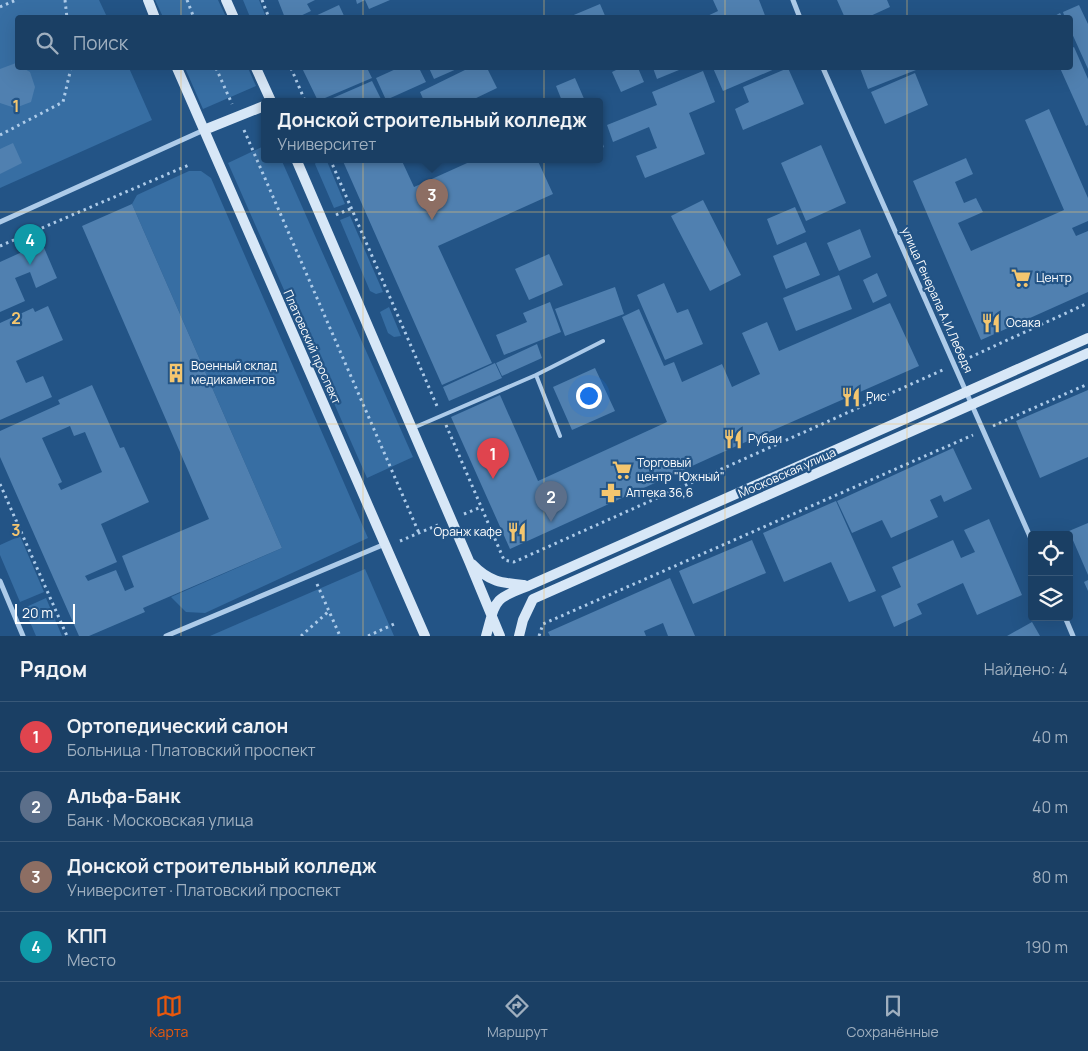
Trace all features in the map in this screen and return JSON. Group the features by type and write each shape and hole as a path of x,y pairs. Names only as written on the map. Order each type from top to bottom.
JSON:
{"main road":[{"path":"148,0 155,15"},
{"path":"226,0 233,15"},
{"name":"Платовский проспект","path":"178,70 425,636"},
{"path":"257,70 270,98"},
{"path":"204,130 261,107"},
{"path":"298,163 500,636"},
{"name":"Московская улица","path":"486,636 494,605 504,594 528,586 1088,338"},
{"name":"Московская улица","path":"519,636 523,620 533,599 1088,353"},
{"path":"469,561 480,573 491,580 528,586"}],"street":[{"path":"792,0 799,15"},
{"name":"улица Генерала А.И.Лебедя","path":"823,70 1028,532"},
{"path":"0,222 204,130"},
{"path":"166,636 385,544"},
{"path":"0,581 23,636"},
{"path":"1067,621 1073,636"}],"lane":[{"path":"412,429 536,375 603,341"},
{"path":"536,375 560,436"}],"path":[{"path":"0,7 16,0"},
{"path":"65,0 67,15"},
{"path":"187,0 193,15"},
{"path":"262,0 268,15"},
{"path":"0,135 63,102 71,70"},
{"path":"217,70 419,533"},
{"path":"292,70 305,98"},
{"path":"332,163 504,560 514,562 1088,303"},
{"path":"0,246 191,164"},
{"path":"539,636 543,624 1088,384"},
{"path":"0,484 67,636"},
{"path":"317,584 340,636"},
{"path":"301,636 329,611"},
{"path":"368,636 394,624"}],"shaded area":[{"path":"0,0 99,0 106,15 15,15 15,70 130,70 152,120 0,188"},
{"path":"155,0 218,0 225,15 162,15"},
{"path":"243,0 259,0 265,15 249,15"},
{"path":"186,70 249,70 256,86 203,109"},
{"path":"261,147 261,163 283,163 413,457 367,478 228,163"},
{"path":"328,163 345,204 334,208 315,164"},
{"path":"189,171 201,171 211,178 368,538 205,613 186,612 171,597 282,548 132,204 137,195"},
{"path":"350,216 383,292 376,294 370,291 340,220"},
{"path":"389,307 401,336 394,337 388,333 380,312"},
{"path":"20,536 44,592 20,602 0,555 0,545"},
{"path":"365,569 394,636 210,636"},
{"path":"46,598 62,636 36,636 24,608"}],"building":[{"path":"278,0 315,0 307,4 311,11 302,15 284,15"},
{"path":"356,0 365,0 357,4"},
{"path":"365,0 390,0 369,9"},
{"path":"713,0 759,0 765,15 709,15 718,11"},
{"path":"837,0 887,0 890,7 873,15 844,15"},
{"path":"600,4 605,15 574,15"},
{"path":"339,5 344,15 317,15"},
{"path":"1079,5 1088,24 1088,69 1073,36 1073,15 1064,15 1063,12"},
{"path":"1073,48 1088,79 1088,125 1086,126 1061,70 1073,70"},
{"path":"15,63 15,70 26,70 30,72 35,87 31,102 15,108 0,103 0,69"},
{"path":"303,70 368,70 372,78 325,98 317,98"},
{"path":"394,70 420,70 426,82 390,98 385,98 376,78"},
{"path":"430,70 454,70 434,79"},
{"path":"465,70 488,70 497,88 476,98 423,98 420,92"},
{"path":"616,70 639,70 644,82 621,92 612,72"},
{"path":"654,70 679,70 657,79"},
{"path":"714,70 772,70 723,91"},
{"path":"783,70 789,70 804,104 743,130 735,109 749,102 743,87"},
{"path":"861,70 916,70 868,89"},
{"path":"703,71 715,102 689,113 705,154 645,178 636,156 657,148 649,127 613,142 607,125 657,105 652,92"},
{"path":"915,73 928,105 885,124 871,92"},
{"path":"575,78 584,98 561,98 556,86"},
{"path":"372,81 380,98 333,98"},
{"name":"Центр","path":"1049,109 1088,198 1088,221 1072,228 1076,236 1088,231 1088,292 981,340 913,181 966,158 973,174 955,182 964,203 976,198 983,212 958,223 971,251 1064,210 1025,120"},
{"path":"13,143 22,163 0,174 0,149"},
{"path":"821,145 846,203 806,221 781,163"},
{"path":"344,163 403,163 414,187 467,163 539,163 553,194 438,246 492,363 442,385"},
{"path":"703,200 741,275 710,291 671,216"},
{"path":"132,204 282,548 143,608 145,612 89,636 79,636 0,457 0,431 60,404 58,400 92,385 120,448 124,447 149,502 101,524 117,562 85,576 88,581 116,570 125,591 134,587 122,556 209,519 82,226","holes":["70,426 74,436 85,432 102,472 61,490 58,484 62,482 42,438"]},
{"path":"795,207 806,232 777,245 767,219"},
{"path":"860,229 871,257 839,271 827,243"},
{"path":"806,242 820,275 786,289 773,256"},
{"path":"42,243 57,278 36,288 30,272 15,278 25,301 0,312 0,262"},
{"path":"549,254 563,285 529,300 515,269"},
{"path":"877,273 887,296 873,303 863,280"},
{"path":"839,275 852,309 796,331 783,298"},
{"path":"664,283 677,313 688,309 703,344 665,360 637,295"},
{"path":"615,287 624,314 565,336 555,309"},
{"path":"550,302 561,332 504,355 496,335 527,322 523,313"},
{"path":"890,303 919,366 714,456 510,549 451,417 500,395 538,481 667,422 622,317 639,309 664,366 674,362 682,382 722,364 732,387 760,374 742,333 767,322 779,351"},
{"path":"48,306 63,340 16,361 26,383 43,376 52,397 0,420 0,323 33,308 35,312"},
{"path":"537,344 542,358 502,376 496,363"},
{"path":"495,363 502,378 449,401 443,387"},
{"path":"595,368 615,411 572,430 553,387"},
{"path":"1088,390 1088,457 1040,478 1016,421"},
{"path":"953,448 972,489 944,502 941,495 930,500 938,517 891,538 882,520 852,533 837,501"},
{"path":"836,501 876,591 849,602 831,562 784,582 763,533"},
{"path":"989,519 1022,595 977,615 963,583 917,604 922,614 894,627 881,596 901,587 892,567 953,540 961,558 975,552 964,530"},
{"path":"1088,523 1088,575 1073,540 1073,531 1069,531"},
{"path":"752,540 766,573 693,604 679,571"},
{"path":"670,578 695,636 668,636 663,623 644,631 646,636 550,636 548,632"},
{"path":"1088,580 1088,591 1084,582"},
{"path":"1032,622 1040,636 1007,636"}],"place":[{"name":"Донской строительный колледж","path":"432,220"},
{"name":"КПП","path":"30,265"},
{"name":"Центр","path":"1021,278"},
{"name":"Осака","path":"991,323"},
{"name":"Военный склад медикаментов","path":"176,373"},
{"name":"Рис","path":"851,397"},
{"name":"Рубаи","path":"733,439"},
{"name":"Торговый центр \"Южный\"","path":"622,470"},
{"name":"Ортопедический салон","path":"493,479"},
{"name":"Аптека 36,6","path":"611,493"},
{"name":"Альфа-Банк","path":"551,522"},
{"name":"Оранж кафе","path":"517,532"}]}
